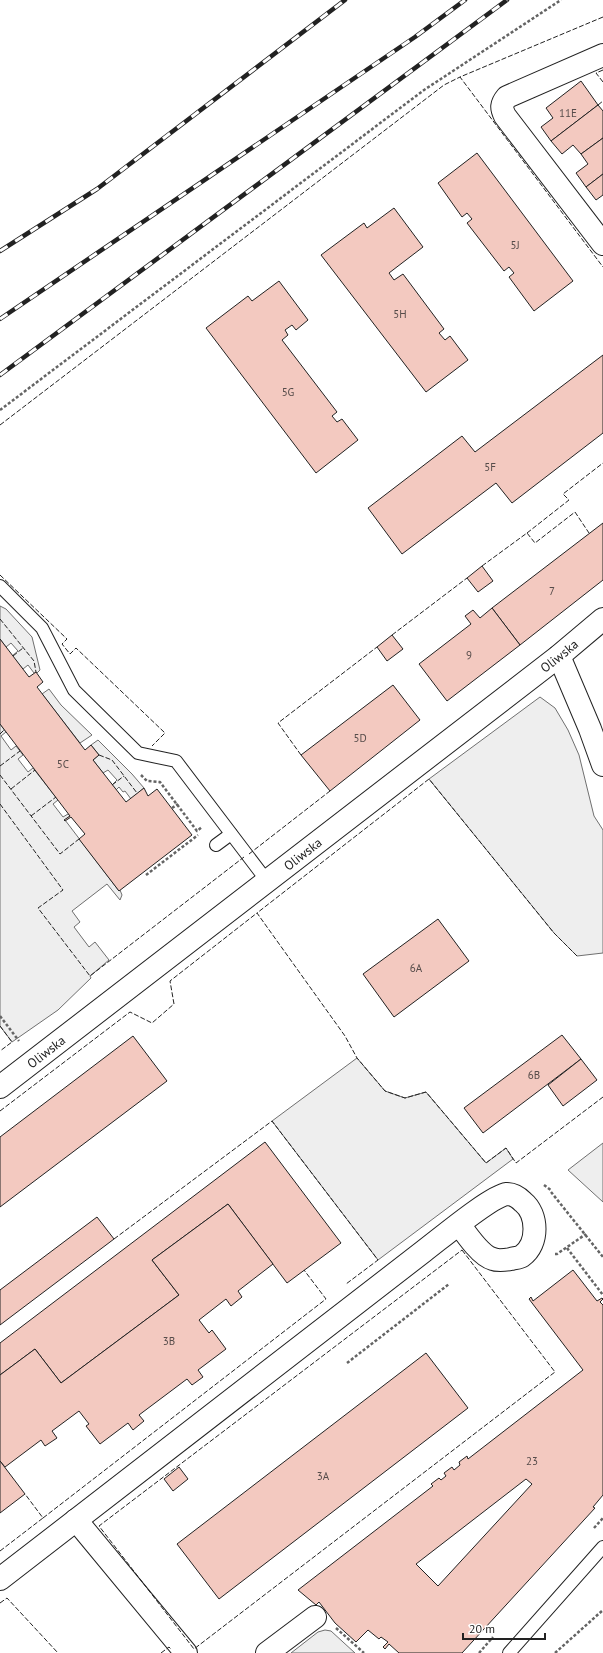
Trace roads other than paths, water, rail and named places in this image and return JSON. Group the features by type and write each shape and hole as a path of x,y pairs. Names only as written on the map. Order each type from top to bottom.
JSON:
{"street":[{"path":"603,55 507,97 502,106 502,111 603,244"},
{"name":"Oliwska","path":"0,1087 559,656 603,619"},
{"path":"559,656 590,729 603,765"},
{"path":"0,1579 459,1224 492,1200 507,1194 516,1196 526,1204 532,1214 535,1224 532,1246 522,1256 504,1261 492,1259 469,1240 459,1224"},
{"path":"76,1520 186,1653"},
{"path":"267,1653 315,1617"}],"lane":[{"path":"0,586 42,628 74,690 138,753 176,761 267,881"},
{"path":"216,845 231,834"},
{"path":"509,1653 603,1547"}],"railway":[{"path":"0,251 97,189 345,0"},
{"path":"0,319 415,37 465,0"},
{"path":"0,375 507,0"}]}
